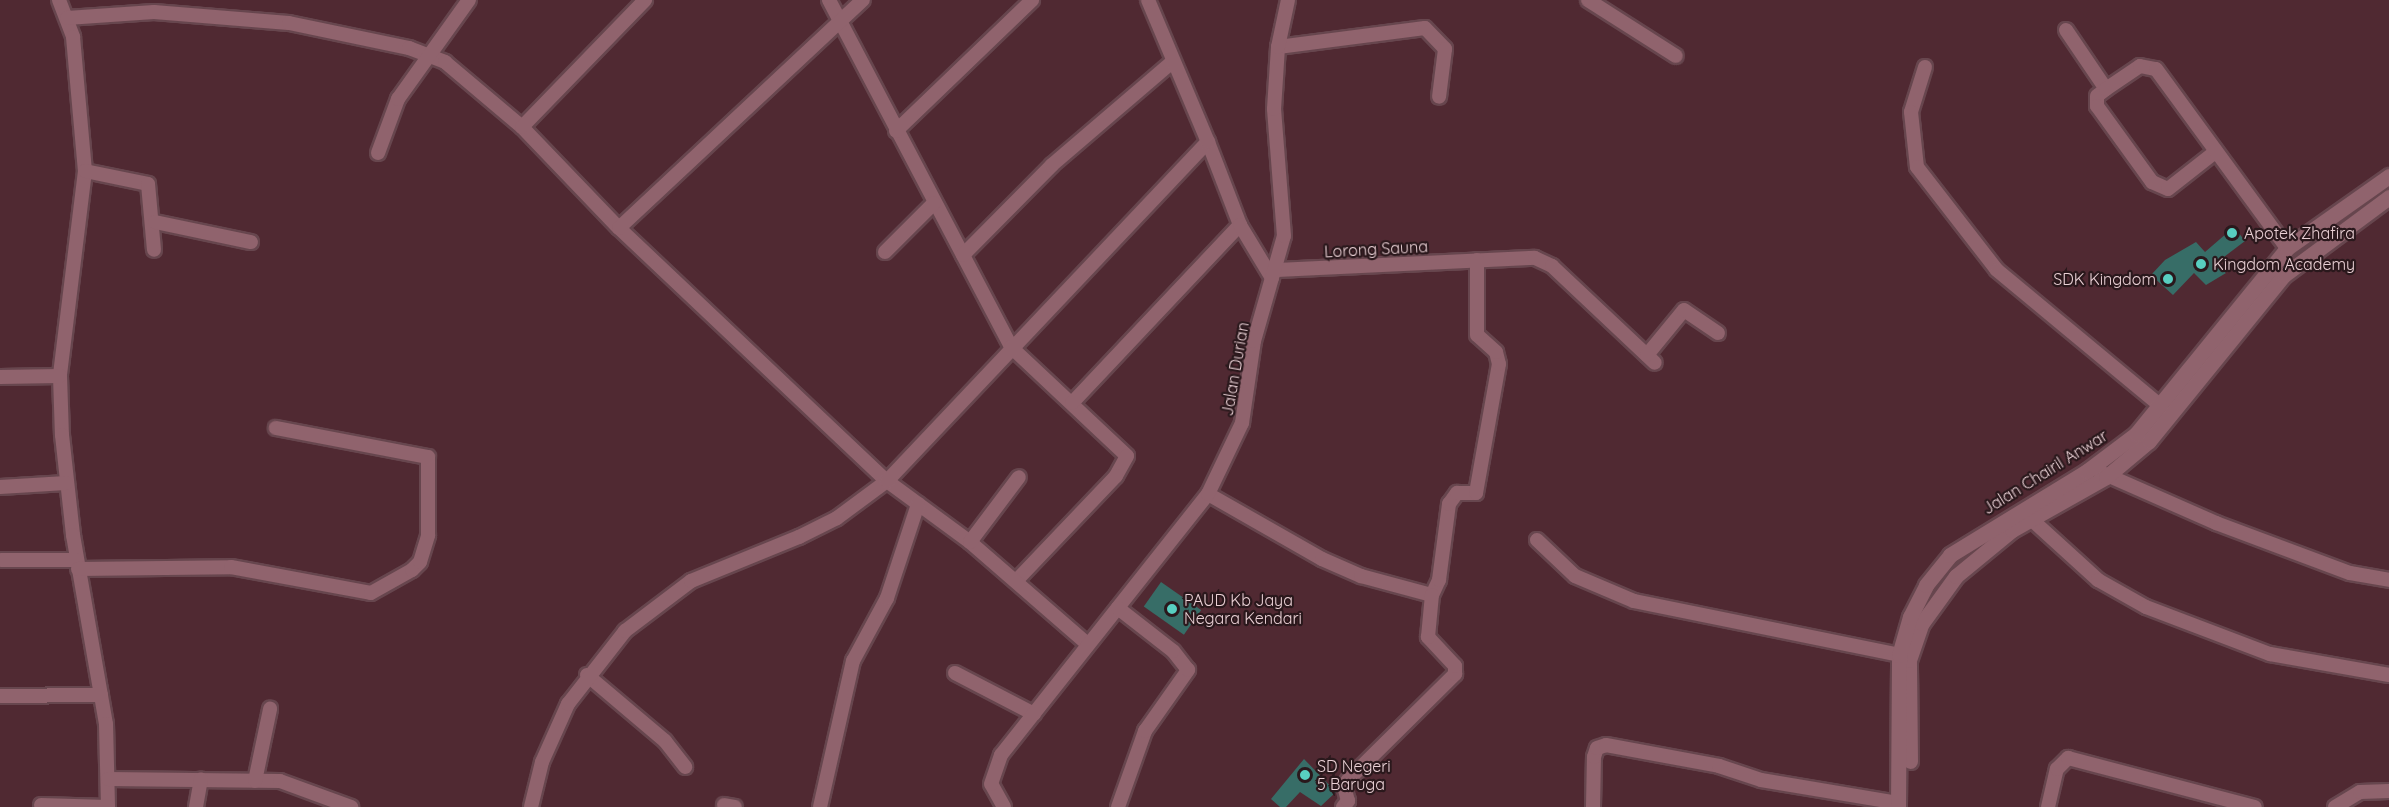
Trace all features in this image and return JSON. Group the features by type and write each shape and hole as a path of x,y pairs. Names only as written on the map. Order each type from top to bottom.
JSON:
{"main road":[{"name":"Jalan Chairil Anwar","path":"1902,806 1899,655 1910,617 1950,555 2095,466 2136,434 2287,248 2389,176"},
{"name":"Jalan Chairil Anwar","path":"1902,806 1909,660 1922,623 1956,576 2031,519 2106,477 2156,434 2284,276 2389,196"}],"street":[{"path":"41,804 108,807 101,695 77,565 66,483 60,376 85,171 80,86 67,18 59,0"},
{"path":"378,153 398,99 432,55 469,0"},
{"path":"522,128 645,0"},
{"path":"829,0 1011,347 1120,445 1127,462 1016,581"},
{"path":"619,228 862,0"},
{"path":"896,131 1032,0"},
{"path":"1148,0 1240,225 1274,274"},
{"name":"Jalan Durian","path":"1005,807 991,784 992,771 1086,643 1118,608 1208,494 1242,423 1254,341 1274,274 1284,212 1274,109 1278,47 1288,0"},
{"path":"1592,1 1676,56"},
{"path":"67,18 154,12 223,15 289,22 432,55 522,128 619,228 887,481 970,542 1086,643"},
{"path":"1278,47 1390,36 1425,28 1445,49 1438,97"},
{"path":"2066,30 2106,89"},
{"path":"963,255 1052,165 1172,63"},
{"path":"2215,152 2168,189 2161,189 2097,106 2097,96 2140,66 2156,69 2287,248"},
{"path":"1925,67 1911,112 1911,132 1923,176 1952,217 2019,291 2161,406"},
{"path":"531,807 548,747 587,675 625,631 691,581 799,537 844,513 887,481 1011,347 1208,142"},
{"path":"85,171 142,179 152,189 155,222 154,250"},
{"path":"885,252 934,203"},
{"path":"155,222 251,242"},
{"path":"1072,403 1240,225"},
{"name":"Lorong Sauna","path":"1274,274 1535,258 1552,266 1651,359 1684,310 1718,333"},
{"path":"1343,807 1348,801 1344,786 1348,780 1455,674 1455,666 1428,637 1432,595 1439,580 1449,504 1457,493 1476,493 1498,364 1496,352 1477,335 1477,260"},
{"path":"0,376 60,376"},
{"path":"1,560 77,565 231,567 371,593 412,570 420,562 428,535 428,457 276,428"},
{"path":"2095,466 2106,477 2350,573 2389,580"},
{"path":"970,542 1019,477"},
{"path":"0,487 66,483"},
{"path":"1208,494 1322,559 1361,576 1432,595"},
{"path":"820,807 853,661 887,598 918,504"},
{"path":"2031,519 2098,580 2146,607 2270,654 2389,675"},
{"path":"1538,540 1575,576 1634,602 1899,655"},
{"path":"1118,608 1173,651 1188,670 1145,731 1118,807"},
{"path":"955,673 1034,714"},
{"path":"587,675 665,741 685,768"},
{"path":"0,696 101,695"},
{"path":"255,781 270,710"},
{"path":"1593,807 1594,757 1597,748 1606,745 1719,766 1761,780 1902,806"},
{"path":"2048,807 2057,770 2068,758 2255,807"},
{"path":"108,779 201,779 293,784 351,807"},
{"path":"195,807 201,779"},
{"path":"2335,807 2360,792 2389,791"}],"building":[{"path":"2234,227 2245,241 2216,263 2226,273 2206,285 2194,273 2173,295 2151,275 2165,260 2196,242 2205,252"},
{"name":"PAUD Kb Jaya Negara Kendari","path":"1161,582 1201,610 1184,635 1144,607"},
{"name":"SD Negeri 5 Baruga","path":"1304,759 1336,792 1321,806 1300,792 1286,807 1280,807 1271,799"}],"place":[{"name":"Apotek Zhafira","path":"2232,233"},
{"name":"Kingdom Academy","path":"2201,264"},
{"name":"SDK Kingdom","path":"2168,279"},
{"name":"PAUD Kb Jaya Negara Kendari","path":"1172,609"},
{"name":"SD Negeri 5 Baruga","path":"1305,775"}]}
